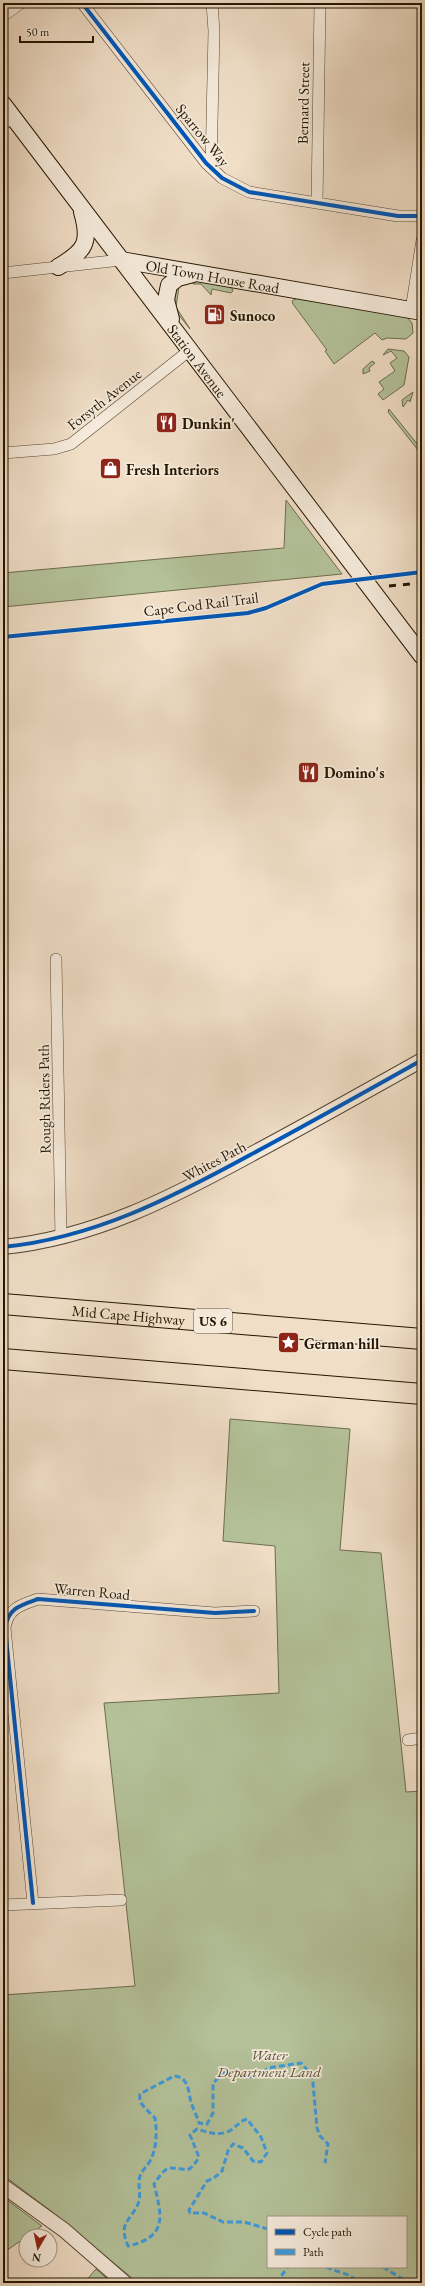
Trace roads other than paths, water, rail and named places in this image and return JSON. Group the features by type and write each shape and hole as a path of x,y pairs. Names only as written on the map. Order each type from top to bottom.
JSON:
{"highway":[{"name":"Mid Cape Highway","path":"3,1304 422,1339"},
{"path":"3,1359 422,1394"}],"main road":[{"name":"Station Avenue","path":"3,104 8,121 80,204 422,656"},
{"path":"58,267 74,258 85,243 87,230 80,204"},
{"name":"Old Town House Road","path":"121,260 416,311"},
{"path":"175,330 166,300 169,285 178,278 199,274"}],"street":[{"path":"3,16 21,3"},
{"name":"Sparrow Way","path":"82,3 211,168 222,178 249,192 398,216 422,216"},
{"path":"211,168 214,31 212,3"},
{"name":"Bernard Street","path":"317,202 320,3"},
{"path":"416,311 422,240"},
{"name":"Old Town House Road","path":"3,273 121,260"},
{"name":"Forsyth Avenue","path":"3,453 54,449 71,444 190,350"},
{"name":"Rough Riders Path","path":"56,959 61,1238"},
{"name":"Whites Path","path":"3,1247 61,1238 107,1225 170,1198 422,1060"},
{"name":"Warren Road","path":"33,1903 5,1628 6,1612 38,1599 215,1613 254,1611"},
{"path":"408,1740 422,1738"},
{"path":"3,1905 120,1900"},
{"path":"3,2186 64,2230 125,2283"}],"railway":[{"path":"389,586 422,583"}],"place":[{"name":"Sunoco","path":"214,315"},
{"name":"Dunkin'","path":"166,423"},
{"name":"Fresh Interiors","path":"110,469"},
{"name":"Domino's","path":"308,772"},
{"name":"German hill","path":"289,1343"}],"park label":[{"name":"Water Department Land","path":"269,2062"}]}
